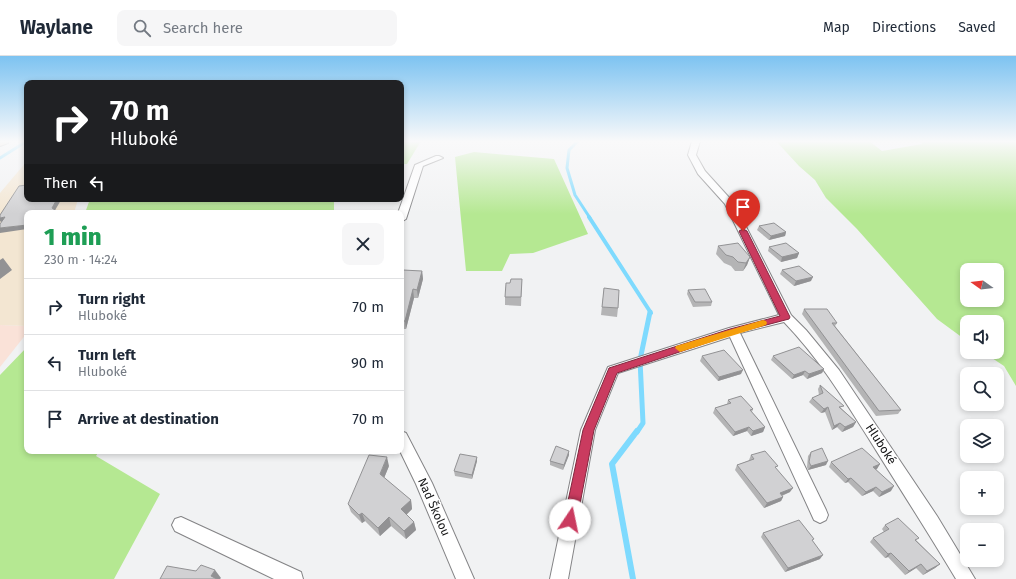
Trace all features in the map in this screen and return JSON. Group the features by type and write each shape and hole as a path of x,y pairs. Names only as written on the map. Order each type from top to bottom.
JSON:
{"street":[{"path":"404,210 419,165"},
{"name":"Hluboké","path":"698,165 701,172 729,203 786,317 802,333 834,373 931,522 966,579"},
{"path":"558,579 588,430 613,370 651,359 733,331 786,317"},
{"path":"733,331 750,364 820,515"},
{"name":"Nad Školou","path":"404,442 424,483 464,579"},
{"path":"181,525 294,579"}],"shaded area":[{"path":"24,165 24,202 77,202 75,210 24,210 24,326 0,325 0,193"},
{"path":"0,325 24,326 24,337 0,367"}],"green space":[{"path":"456,165 557,165 588,234 533,253 510,254 502,271 466,271"},
{"path":"798,165 1016,165 1016,386 1004,366 994,359 1004,359 1004,315 960,315 960,336 937,319 857,229 826,198 815,180"},
{"path":"89,202 334,202 334,210 86,210"},
{"path":"24,350 24,454 97,454 96,456 160,494 114,579 0,579 0,375"}],"building":[{"path":"24,185 24,202 55,202 52,208 55,210 24,210 24,225 0,228 0,224 5,217 0,218 0,215 19,186"},
{"path":"774,223 786,232 771,236 759,226"},
{"path":"738,243 750,257 746,263 738,262 733,257 726,255 718,246"},
{"path":"786,243 799,253 782,257 769,247"},
{"path":"799,266 813,277 796,281 782,270"},
{"path":"404,270 422,271 417,290 413,289 405,321"},
{"path":"511,279 522,279 521,297 505,297 506,283 510,283"},
{"path":"604,288 619,290 618,308 602,307"},
{"path":"705,289 712,302 695,302 688,290"},
{"path":"804,309 827,309 837,323 832,323 901,410 879,411"},
{"path":"799,347 824,369 809,374 805,371 794,375 773,356"},
{"path":"724,350 743,370 719,377 702,356"},
{"path":"820,385 844,406 839,407 856,422 845,427 840,423 834,426 828,407 824,409 812,398 823,393"},
{"path":"741,396 753,409 750,410 765,427 753,431 749,427 735,432 715,408 731,403 728,400"},
{"path":"556,446 569,451 564,465 550,461"},
{"path":"822,448 828,461 811,466 809,462 811,452"},
{"path":"862,448 880,464 873,467 894,486 882,492 876,487 866,492 851,478 848,479 831,462"},
{"path":"765,451 778,466 775,467 793,488 780,493 783,497 767,503 737,465 754,459 751,455"},
{"path":"460,454 477,457 472,475 454,471"},
{"path":"369,455 387,457 380,474 411,500 401,509 414,522 404,531 389,517 378,528 362,513 359,515 348,504"},
{"path":"898,518 919,538 915,540 940,564 927,571 921,564 909,571 891,553 888,554 873,538 889,529 885,525"},
{"path":"799,520 814,539 812,540 823,555 788,568 763,533"},
{"path":"201,565 215,570 211,576 217,579 160,579 167,566 196,571"}],"waterway":[{"path":"567,165 575,195 590,218"},
{"path":"589,217 651,313"},
{"path":"637,432 643,423 640,360 650,312"},
{"path":"633,579 612,464 637,431"}],"slow traffic":[{"path":"680,348 763,323"}],"route":[{"path":"570,520 588,430 613,370 733,331 786,317 743,231"}]}
